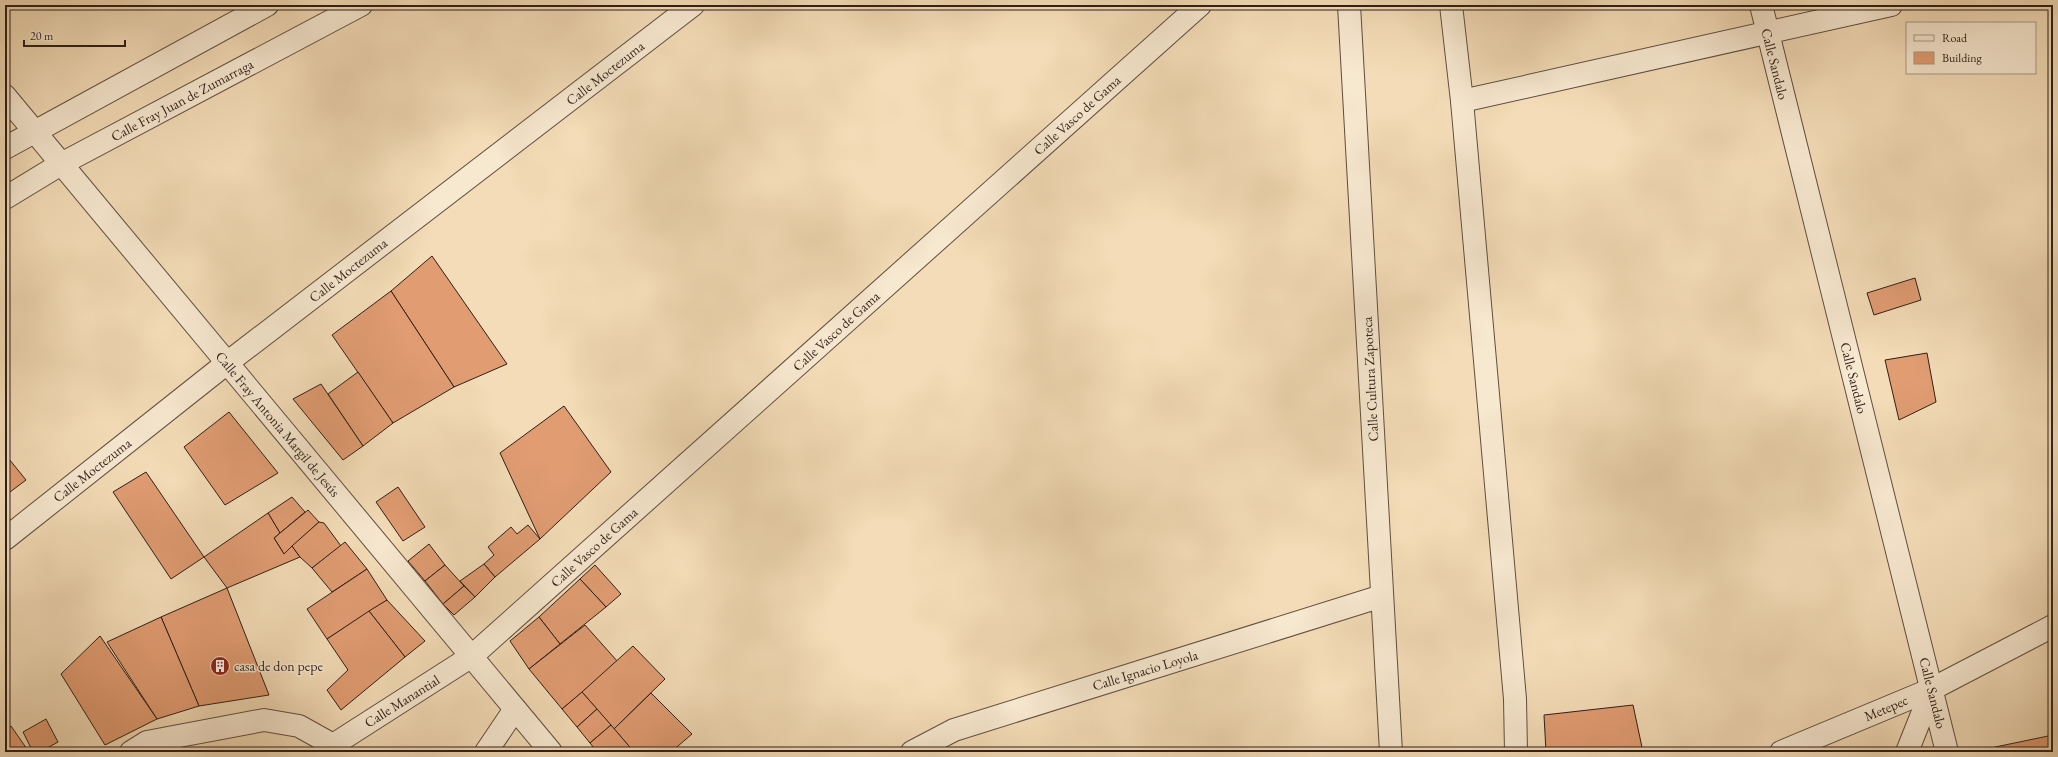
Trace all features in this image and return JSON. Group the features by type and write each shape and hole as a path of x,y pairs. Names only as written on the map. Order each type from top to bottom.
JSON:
{"street":[{"path":"5,148 267,5"},
{"name":"Calle Fray Juan de Zumarraga","path":"5,198 62,164 361,5"},
{"name":"Calle Moctezuma","path":"5,539 227,363 693,5"},
{"name":"Calle Vasco de Gama","path":"472,656 1200,5"},
{"name":"Calle Cultura Zapoteca","path":"1349,5 1391,752"},
{"path":"1450,5 1462,101 1515,699 1516,752"},
{"name":"Calle Sandalo","path":"1761,5 1947,752"},
{"path":"1462,101 1891,5"},
{"name":"Calle Fray Antonia Margil de Jesús","path":"5,96 551,752"},
{"name":"Calle Ignacio Loyola","path":"912,752 954,730 1382,596"},
{"name":"Metepec","path":"1781,752 1932,688 2053,626"},
{"name":"Calle Manantial","path":"131,752 146,742 264,720 299,726 330,748 472,656"},
{"path":"1908,752 1932,688"},
{"path":"486,752 515,709"}],"building":[{"path":"432,256 507,364 454,387 391,291"},
{"path":"1915,278 1921,300 1874,315 1867,293"},
{"path":"391,291 454,387 393,423 332,335"},
{"path":"1927,353 1936,402 1899,420 1885,360"},
{"path":"358,372 393,423 363,446 328,394"},
{"path":"321,384 363,446 343,460 293,399"},
{"path":"564,406 611,472 540,539 500,453"},
{"path":"229,412 278,473 225,505 184,447"},
{"path":"5,454 26,480 6,495 5,494"},
{"path":"146,472 204,557 171,579 113,492"},
{"path":"398,487 425,527 403,541 376,502"},
{"path":"292,497 305,512 280,533 268,513"},
{"path":"308,510 319,522 284,554 274,538"},
{"path":"268,513 280,533 274,538 284,554 292,546 300,557 227,588 204,557"},
{"path":"319,522 324,523 341,546 312,568 300,557 292,546"},
{"path":"528,525 540,539 495,577 484,564 494,555 488,547 511,527 517,534"},
{"path":"345,542 367,569 332,592 312,568"},
{"path":"429,544 445,565 425,581 408,561"},
{"path":"484,564 495,577 475,597 460,581"},
{"path":"445,565 464,586 443,604 425,581"},
{"path":"595,565 621,594 606,607 580,579"},
{"path":"367,569 387,600 327,639 307,609"},
{"path":"580,579 606,607 560,644 539,617"},
{"path":"464,586 475,597 454,615 443,604"},
{"name":"casa de don pepe","path":"227,588 269,695 199,706 161,617"},
{"path":"387,600 425,641 405,657 369,611"},
{"path":"369,611 405,657 341,710 327,690 348,670 327,639"},
{"path":"161,617 199,706 157,719 107,642"},
{"path":"539,617 560,644 529,669 510,641"},
{"path":"585,625 618,662 562,709 529,669"},
{"path":"100,636 157,719 105,745 61,674"},
{"path":"633,646 665,679 614,729 582,692"},
{"path":"582,692 597,709 577,727 562,709"},
{"path":"651,693 692,734 671,752 634,752 614,729"},
{"path":"1633,705 1643,752 1546,752 1544,715"},
{"path":"597,709 611,725 590,743 577,727"},
{"path":"46,719 58,742 40,752 33,752 23,732"},
{"path":"611,725 634,752 597,752 590,743"},
{"path":"11,726 29,752 5,752 5,731"},
{"path":"2053,735 2053,752 1976,751"}],"place":[{"name":"casa de don pepe","path":"220,666"}]}
